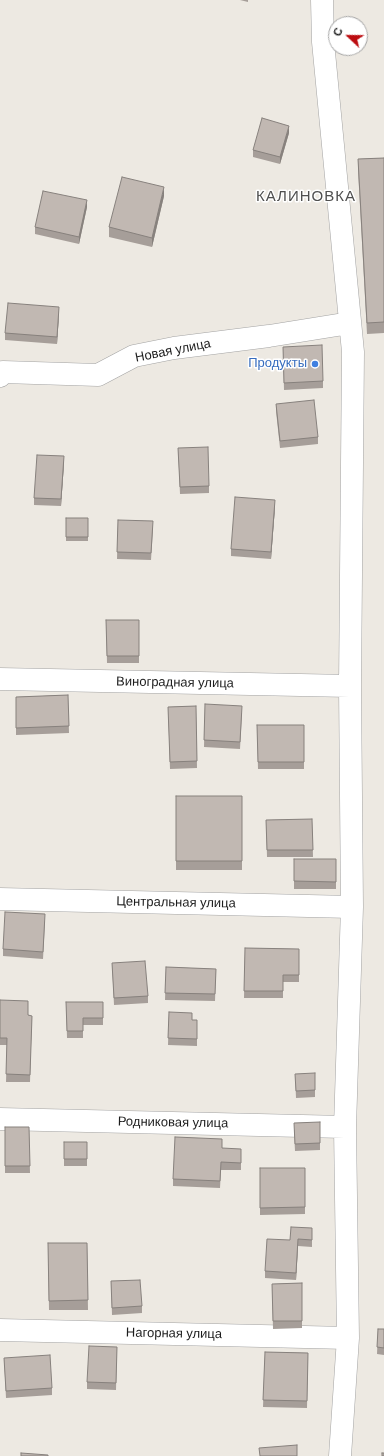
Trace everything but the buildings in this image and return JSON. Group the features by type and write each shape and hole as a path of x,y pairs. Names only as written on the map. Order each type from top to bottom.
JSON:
{"street":[{"path":"322,0 323,42 353,352 350,686 352,907 345,1127 348,1338 340,1456"},
{"name":"Новая улица","path":"0,376 3,372 98,375 134,356 350,323"},
{"name":"Виноградная улица","path":"0,679 350,686"},
{"name":"Центральная улица","path":"0,900 352,907"},
{"name":"Родниковая улица","path":"0,1120 345,1127"},
{"name":"Нагорная улица","path":"0,1330 348,1338"}],"place":[{"name":"Продукты","path":"315,364"}],"district":[{"name":"КАЛИНОВКА","path":"306,197"}]}
